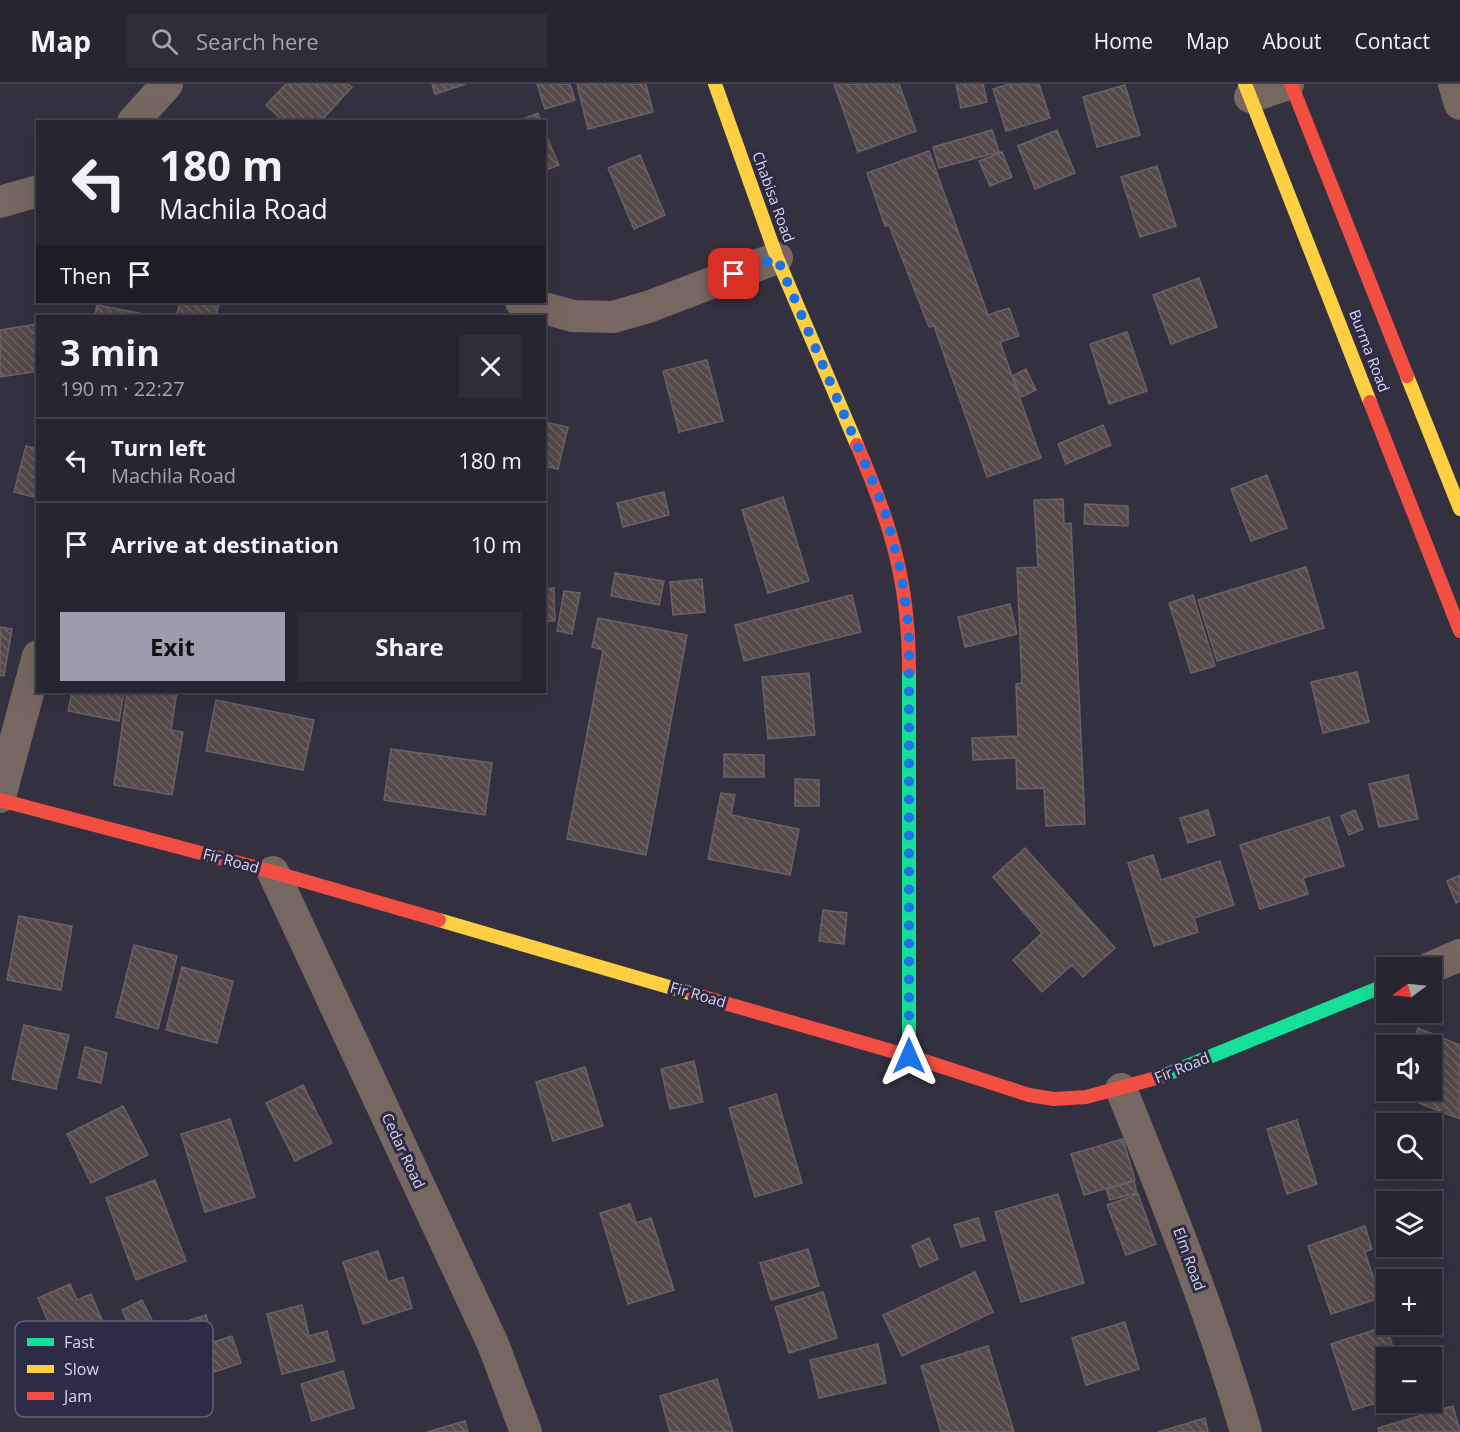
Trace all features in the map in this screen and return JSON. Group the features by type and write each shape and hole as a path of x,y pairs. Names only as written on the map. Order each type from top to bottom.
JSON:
{"street":[{"path":"135,120 167,84"},
{"name":"Chabisa Road","path":"715,84 777,258 884,508 901,572 909,630 909,1056"},
{"path":"1247,91 1289,84"},
{"name":"Burma Road","path":"1289,84 1460,509"},
{"path":"1454,84 1460,104"},
{"name":"Burma Road","path":"1247,91 1460,631"},
{"path":"0,202 36,192"},
{"path":"525,303 573,316 613,317 648,308 777,258"},
{"path":"0,799 36,664"},
{"name":"Fir Road","path":"0,799 273,872 909,1056 1029,1095 1054,1100 1086,1097 1121,1089 1180,1069 1376,989"},
{"name":"Cedar Road","path":"273,872 493,1344 526,1432"},
{"path":"1442,963 1460,955"},
{"name":"Elm Road","path":"1121,1089 1182,1237 1226,1362 1246,1432"}],"building":[{"path":"286,84 348,84 352,87 322,120 282,120 266,105"},
{"path":"432,84 466,84 435,94"},
{"path":"537,84 570,84 575,100 545,109"},
{"path":"577,84 646,84 653,112 588,129"},
{"path":"834,84 899,84 916,131 858,152"},
{"path":"956,84 983,84 987,102 961,108"},
{"path":"1009,84 1039,84 1050,118 1006,131 993,89"},
{"path":"1125,85 1140,135 1097,147 1083,97"},
{"path":"538,113 540,120 521,120"},
{"path":"992,130 999,152 939,168 933,147"},
{"path":"1057,130 1075,173 1035,189 1018,146"},
{"path":"546,135 559,165 546,170"},
{"path":"929,151 988,315 1009,308 1019,336 1000,342 1041,458 987,477 934,326 929,327 889,225 885,226 867,173"},
{"path":"1002,152 1012,177 990,186 979,161"},
{"path":"640,155 665,215 634,229 608,168"},
{"path":"1157,166 1176,226 1140,237 1121,177"},
{"path":"1199,278 1217,327 1171,344 1153,295"},
{"path":"180,303 219,303 216,315 176,315"},
{"path":"97,305 149,315 95,315"},
{"path":"36,324 36,371 0,377 0,330"},
{"path":"1127,332 1147,391 1109,404 1090,344"},
{"path":"707,360 723,421 679,432 663,371"},
{"path":"1026,369 1036,390 1022,397 1012,376"},
{"path":"546,422 568,427 558,469 546,466"},
{"path":"1103,425 1111,445 1066,464 1058,444"},
{"path":"26,446 36,448 36,498 14,492"},
{"path":"1267,475 1287,528 1251,541 1231,489"},
{"path":"664,492 669,515 623,527 617,503"},
{"path":"783,497 809,581 768,593 742,510"},
{"path":"1063,499 1064,524 1071,523 1085,824 1046,826 1044,788 1017,789 1016,758 973,760 972,738 1018,736 1016,684 1022,683 1017,568 1038,567 1034,500"},
{"path":"1085,504 1128,506 1128,526 1084,524"},
{"path":"1306,567 1324,628 1217,661 1198,600"},
{"path":"615,573 664,581 659,605 611,596"},
{"path":"702,579 705,612 673,615 670,582"},
{"path":"554,588 555,621 546,621 546,589"},
{"path":"564,591 580,593 572,634 557,631"},
{"path":"852,595 861,632 744,661 735,625"},
{"path":"1193,595 1215,666 1191,673 1169,603"},
{"path":"1010,604 1017,634 965,647 958,617"},
{"path":"598,618 687,635 646,855 567,839 603,650 592,647"},
{"path":"0,627 12,629 4,676 0,675"},
{"path":"1357,672 1369,722 1323,733 1311,682"},
{"path":"809,673 815,735 768,739 762,677"},
{"path":"72,693 124,693 119,721 68,711"},
{"path":"127,693 177,693 171,730 183,732 172,795 114,785"},
{"path":"216,700 314,720 303,770 206,751"},
{"path":"391,749 492,763 485,815 384,800"},
{"path":"724,754 764,755 764,777 724,777"},
{"path":"1408,775 1418,819 1379,827 1369,784"},
{"path":"795,779 819,780 819,806 795,806"},
{"path":"721,793 735,795 731,815 799,829 790,875 708,859"},
{"path":"1208,810 1215,835 1188,843 1180,818"},
{"path":"1355,810 1363,829 1349,835 1341,816"},
{"path":"1329,817 1344,866 1303,878 1308,894 1260,909 1240,845"},
{"path":"1025,848 1115,948 1083,977 1072,965 1042,992 1013,960 1042,933 993,877"},
{"path":"1153,855 1161,880 1220,861 1234,905 1194,918 1198,932 1154,946 1128,863"},
{"path":"1460,875 1460,901 1456,903 1447,881"},
{"path":"823,910 847,913 844,944 819,941"},
{"path":"19,916 72,926 61,990 7,980"},
{"path":"134,945 177,956 158,1029 116,1017"},
{"path":"182,967 233,981 217,1043 166,1030"},
{"path":"24,1025 69,1035 56,1089 12,1079"},
{"path":"1418,1028 1435,1035 1416,1035"},
{"path":"1442,1038 1460,1045 1460,1119 1414,1101 1442,1101"},
{"path":"85,1047 107,1053 101,1083 78,1078"},
{"path":"694,1061 703,1102 670,1109 661,1069"},
{"path":"585,1067 603,1126 553,1141 536,1082"},
{"path":"303,1085 332,1143 295,1161 266,1103"},
{"path":"776,1094 802,1183 755,1197 729,1108"},
{"path":"123,1106 148,1155 91,1183 67,1134"},
{"path":"230,1119 255,1197 205,1212 181,1134"},
{"path":"1297,1120 1317,1184 1287,1194 1267,1129"},
{"path":"1123,1139 1135,1180 1084,1195 1071,1154"},
{"path":"155,1180 186,1261 136,1280 106,1198"},
{"path":"1134,1181 1137,1193 1110,1200 1106,1189"},
{"path":"1058,1194 1084,1283 1021,1302 995,1212"},
{"path":"1138,1194 1156,1244 1126,1255 1107,1205"},
{"path":"630,1204 636,1223 651,1218 674,1290 628,1304 600,1213"},
{"path":"978,1218 985,1240 961,1247 954,1225"},
{"path":"1365,1226 1372,1249 1365,1252 1376,1286 1376,1299 1331,1314 1308,1246"},
{"path":"929,1238 938,1259 920,1267 912,1246"},
{"path":"808,1249 819,1286 771,1300 760,1263"},
{"path":"378,1251 388,1282 403,1277 412,1308 363,1324 343,1262"},
{"path":"975,1272 993,1312 902,1356 883,1315"},
{"path":"70,1284 77,1300 91,1294 102,1320 48,1321 38,1298"},
{"path":"823,1292 837,1338 789,1353 775,1307"},
{"path":"142,1300 152,1321 127,1321 122,1310"},
{"path":"302,1305 309,1336 327,1331 335,1361 282,1374 267,1314"},
{"path":"206,1315 208,1321 187,1321"},
{"path":"1125,1322 1139,1369 1086,1385 1072,1338"},
{"path":"1376,1329 1376,1335 1389,1335 1393,1347 1376,1347 1376,1403 1353,1410 1331,1344"},
{"path":"232,1336 241,1363 213,1372 213,1339 214,1342"},
{"path":"878,1344 886,1383 819,1398 810,1360"},
{"path":"988,1346 1014,1432 941,1432 921,1366"},
{"path":"343,1371 354,1408 312,1421 301,1384"},
{"path":"717,1379 733,1432 670,1432 660,1396"},
{"path":"1453,1406 1460,1432 1379,1432 1378,1428 1429,1413 1442,1413 1442,1409"},
{"path":"1205,1418 1208,1432 1158,1432"},
{"path":"465,1421 468,1432 427,1432"}],"traffic: fast":[{"path":"909,670 909,1056"},
{"path":"1160,1077 1376,989"}],"traffic: slow":[{"path":"715,84 777,258 857,445"},
{"path":"1245,84 1370,402"},
{"path":"1407,376 1460,509"},
{"path":"439,920 693,994"}],"traffic: jam":[{"path":"1291,84 1407,376"},
{"path":"1370,402 1460,631"},
{"path":"857,445 879,501 896,554 906,609 909,670"},
{"path":"0,800 273,872 439,920"},
{"path":"693,994 909,1056 1029,1095 1054,1099 1086,1097 1160,1077"}],"route":[{"path":"734,274 777,258 884,508 901,572 909,630 909,1056"}]}
